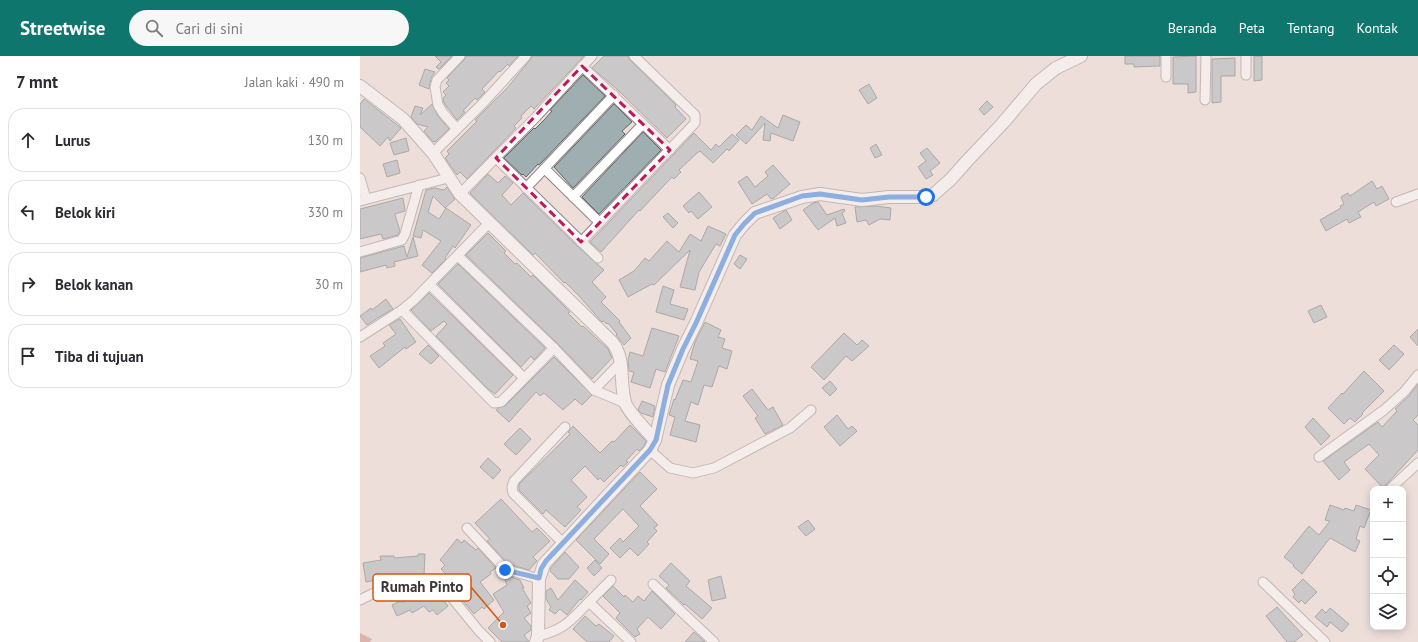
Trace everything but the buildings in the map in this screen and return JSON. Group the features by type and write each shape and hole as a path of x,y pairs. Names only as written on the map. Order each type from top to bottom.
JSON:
{"street":[{"path":"458,129 443,113 438,105 435,87 437,80 460,56"},
{"path":"432,153 458,129 526,56"},
{"path":"460,194 536,117 592,56"},
{"path":"581,242 695,123 695,115 634,56"},
{"path":"611,580 566,625 538,640 539,578 544,564 653,445 668,385 735,235 744,224 755,213 802,196 820,194 862,200 889,197 926,197 933,195 951,179 1002,124 1036,84 1056,68 1081,56"},
{"path":"1166,56 1166,77"},
{"path":"1205,100 1206,56"},
{"path":"1246,56 1246,75"},
{"path":"582,66 670,150"},
{"path":"360,86 403,119 416,132 460,194 617,348 621,362 625,403 670,468 692,473 714,468 790,428 811,410"},
{"path":"526,188 614,95"},
{"path":"573,197 644,124"},
{"path":"496,158 598,258"},
{"path":"544,169 599,222"},
{"path":"360,178 363,200 448,178"},
{"path":"360,252 402,240 419,185"},
{"path":"1396,202 1418,194"},
{"path":"360,337 402,310 430,285 488,223"},
{"path":"458,256 554,348 594,390 625,403"},
{"path":"430,285 524,378"},
{"path":"402,310 492,401 497,403 501,402 554,348"},
{"path":"594,390 621,362"},
{"path":"1319,457 1384,410 1404,392 1418,375"},
{"path":"563,543 513,493 512,490 514,482 565,427"},
{"path":"1393,486 1418,463"},
{"path":"467,528 505,570 539,578"},
{"path":"360,600 386,587 390,588 396,595 401,597 430,581 436,581 439,582 479,631 490,642"},
{"path":"1264,582 1325,642"},
{"path":"653,584 714,642"},
{"path":"589,602 631,642"}],"highlighted area":[{"path":"582,66 670,150 581,242 496,158"}],"shaded area":[{"path":"360,633 372,639 370,642 360,642"}],"place":[{"name":"Rumah Pinto","path":"503,625"}],"route":[{"path":"505,570 539,578 541,569 546,561 650,450 656,440 668,385 683,349 709,295 735,235 755,213 802,196 820,194 862,200 889,197 926,197"}]}
